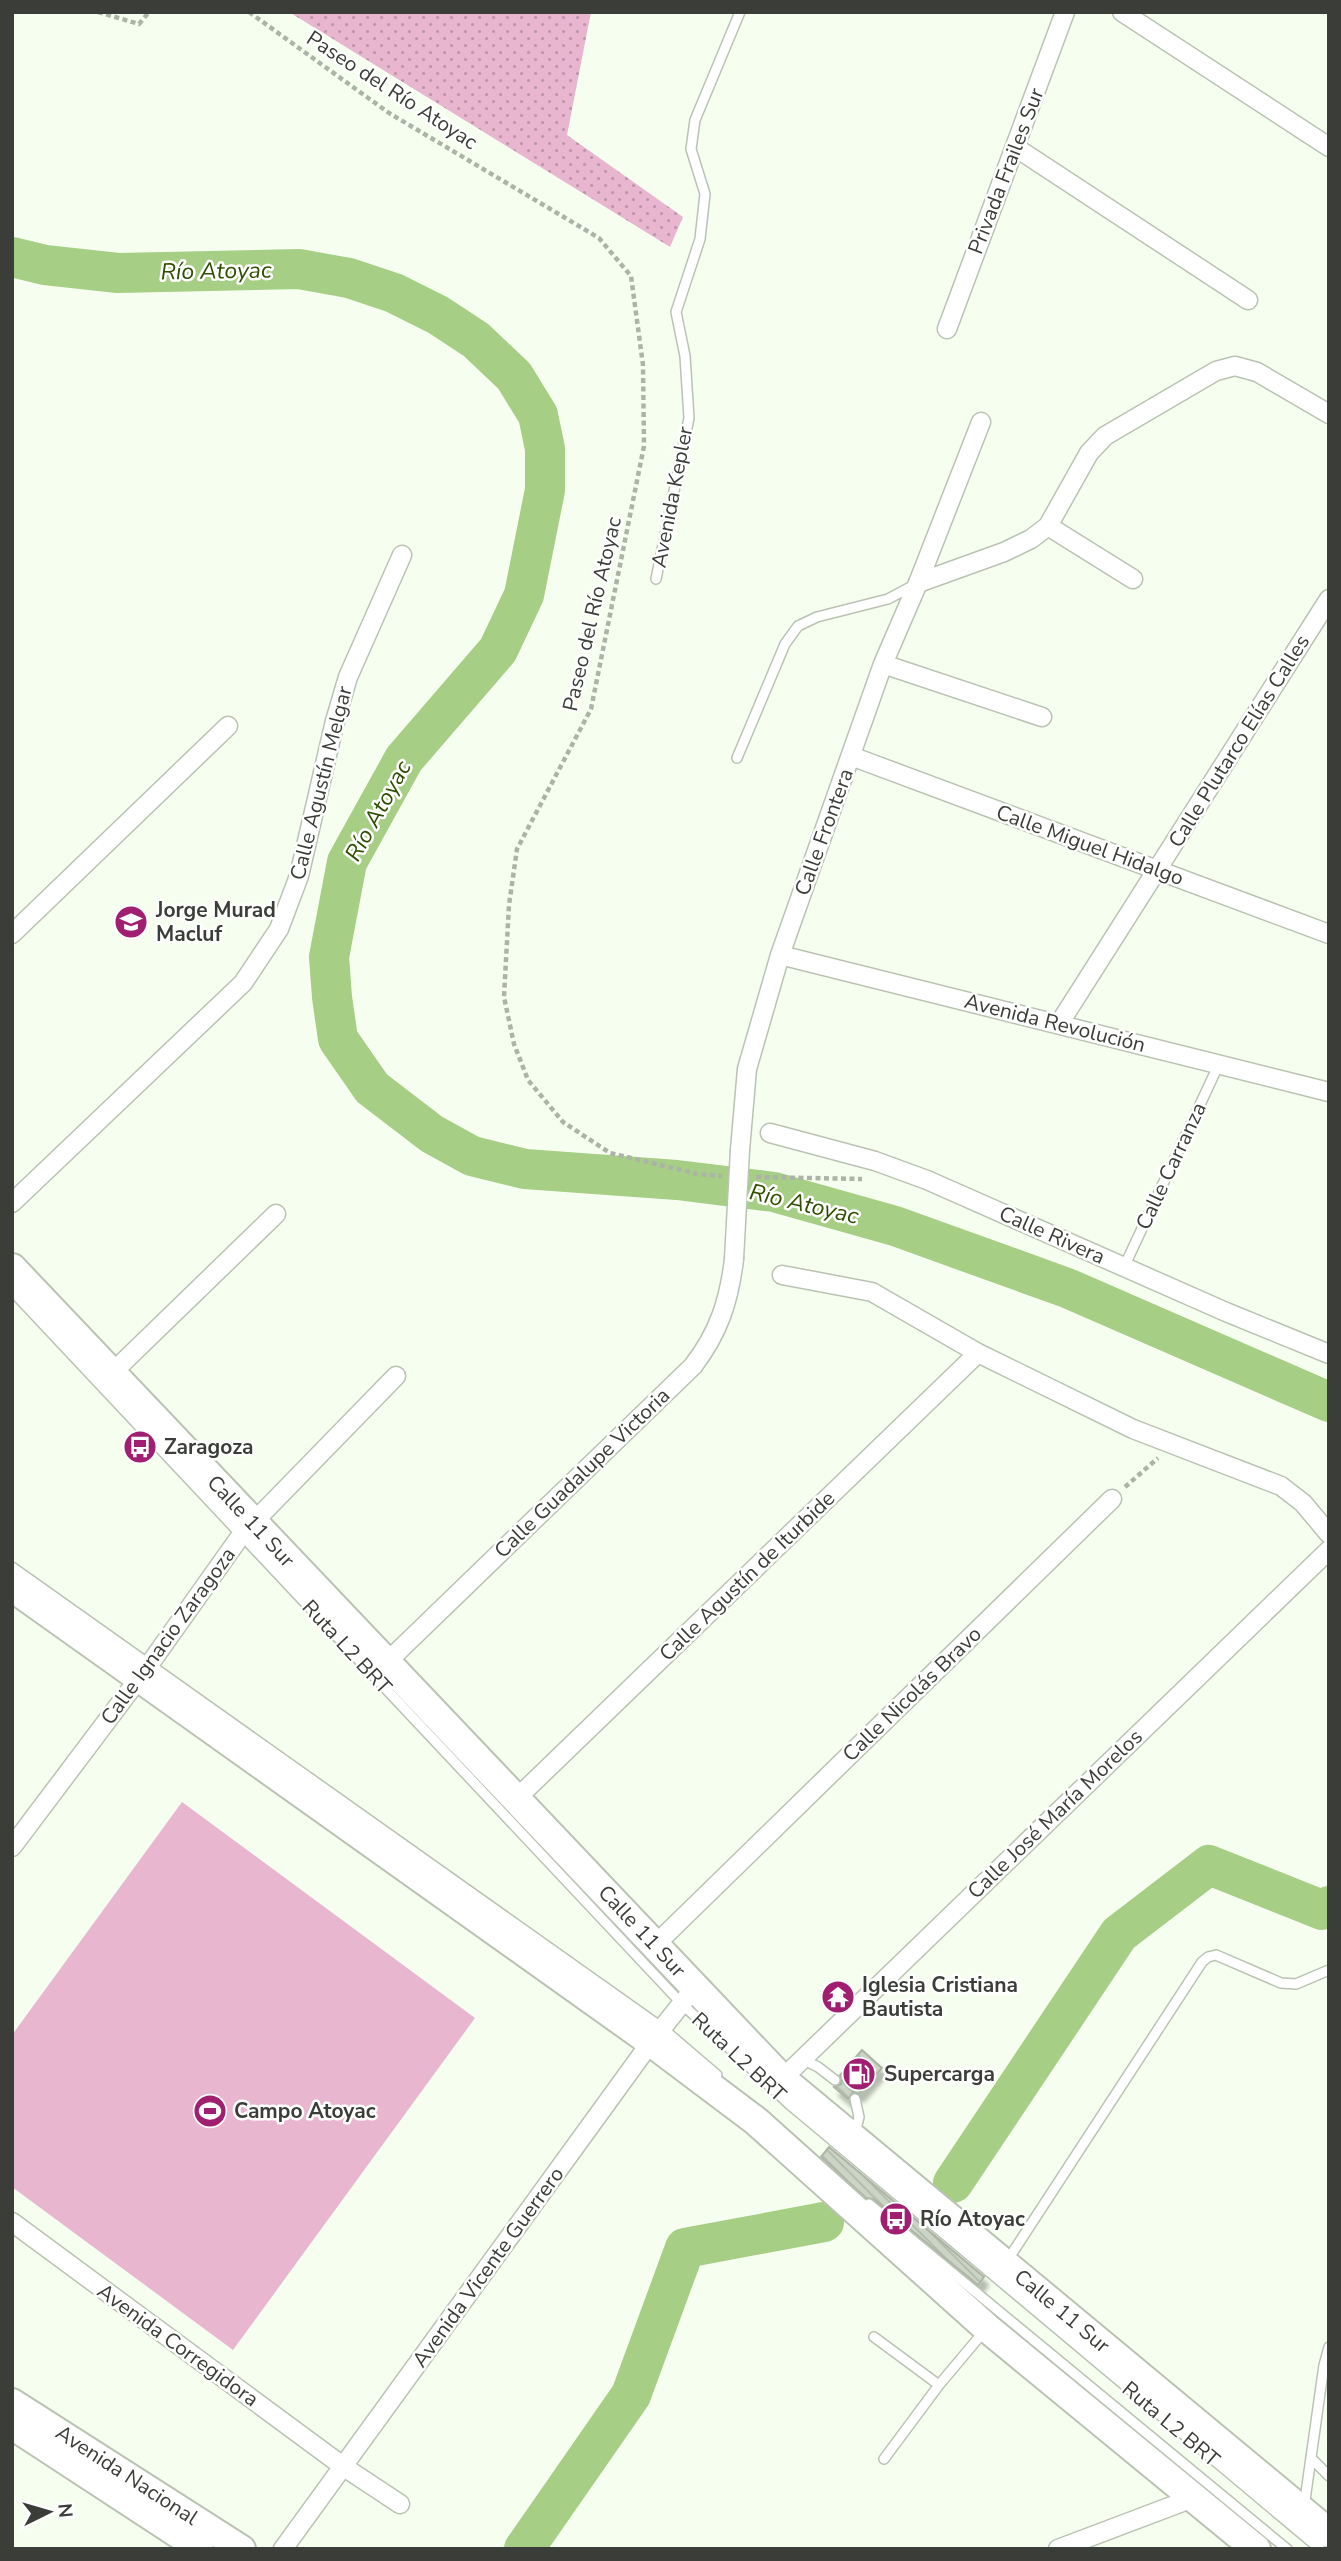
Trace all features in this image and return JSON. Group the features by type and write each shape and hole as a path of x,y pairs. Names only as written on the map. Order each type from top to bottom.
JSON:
{"main road":[{"name":"Calle 11 Sur","path":"12,1268 113,1372 246,1528 387,1662 655,1945 689,1995 782,2079 1319,2527"},
{"path":"12,1587 144,1671 656,2035 987,2328 1256,2549"},
{"name":"Avenida Nacional","path":"12,2402 243,2549"},
{"name":"Avenida Nacional","path":"12,2427 200,2549"}],"street":[{"name":"Privada Frailes Sur","path":"947,329 1065,12"},
{"path":"1122,12 1329,147"},
{"path":"1015,147 1248,300"},
{"path":"918,583 1031,540 1048,526 1089,453 1105,436 1216,371 1235,366 1256,372 1329,414"},
{"name":"Calle Frontera","path":"734,1259 747,1069 780,955 883,664 981,422"},
{"path":"1048,526 1133,579"},
{"name":"Calle Agustín Melgar","path":"12,1203 243,983 279,929 299,876 335,721 348,677 402,555"},
{"name":"Calle Plutarco Elías Calles","path":"1059,1024 1329,599"},
{"path":"883,664 1042,717"},
{"path":"12,934 228,726"},
{"name":"Calle Miguel Hidalgo","path":"851,756 1329,934"},
{"name":"Avenida Revolución","path":"780,955 1324,1091"},
{"path":"1324,1091 1329,1073"},
{"name":"Calle Rivera","path":"770,1133 875,1161 927,1180 1329,1354"},
{"path":"113,1372 276,1214"},
{"name":"Calle Guadalupe Victoria","path":"387,1662 693,1366 710,1343 723,1313 734,1259"},
{"path":"782,1275 872,1292 978,1353 1172,1445 1281,1486 1303,1503 1329,1534"},
{"name":"Calle Agustín de Iturbide","path":"517,1798 978,1353"},
{"name":"Calle Ignacio Zaragoza","path":"12,1847 144,1671 246,1528 396,1376"},
{"name":"Calle Nicolás Bravo","path":"655,1945 1112,1499"},
{"name":"Calle José María Morelos","path":"782,2079 1329,1550"},
{"name":"Avenida Vicente Guerrero","path":"283,2549 656,2035 689,1995"},
{"name":"Avenida Corregidora","path":"12,2222 344,2467 400,2504"},
{"path":"1058,2549 1193,2498"}],"lane":[{"name":"Avenida Kepler","path":"656,579 689,418 685,356 676,312 701,239 705,194 691,149 695,120 740,12"},
{"path":"737,758 785,644 798,626 817,617 888,599 918,583"},
{"name":"Calle Carranza","path":"1124,1267 1219,1065"},
{"name":"Ruta L2 BRT","path":"12,1291 246,1528 789,2104 1319,2527"},
{"path":"12,1567 144,1671"},
{"path":"1006,2264 1194,1974 1208,1957 1223,1957 1281,1983 1296,1984 1329,1970"},
{"name":"Ruta L2 BRT","path":"656,2035 722,2079"},
{"path":"802,2059 835,2080"},
{"path":"853,2138 859,2117 855,2099"},
{"name":"Ruta L2 BRT","path":"752,2105 803,2148"},
{"name":"Ruta L2 BRT","path":"865,2201 1287,2549"},
{"path":"884,2459 939,2385 987,2328"},
{"path":"874,2337 939,2385"},
{"path":"1319,2527 1311,2458 1329,2347"},
{"path":"1311,2458 1329,2476"}],"path":[{"path":"98,12 139,24 149,12"},
{"name":"Paseo del Río Atoyac","path":"249,12 389,113 599,238 631,276 643,365 644,446 591,709 517,849 509,905 504,997 514,1044 528,1080 563,1122 610,1153 698,1174 724,1176"},
{"path":"750,1177 873,1179"},
{"path":"1112,1499 1172,1445"}],"shaded area":[{"path":"289,12 591,12 567,135 683,217 670,247"},
{"name":"Campo Atoyac","path":"182,1802 475,2018 233,2350 12,2187 12,2035"}],"building":[{"name":"Supercarga","path":"862,2050 882,2068 859,2094 853,2092 848,2099 834,2087 841,2084 840,2075"},
{"path":"829,2147 984,2277 978,2285 873,2199 866,2198 821,2157"}],"waterway":[{"name":"Río Atoyac","path":"12,257 45,265 118,273 299,269 349,278 394,293 438,315 476,340 514,376 538,415 545,449 545,490 524,595 498,650 404,759 347,862 329,957 332,997 338,1039 372,1088 432,1134 472,1156 525,1169 677,1180 774,1192 895,1226 1067,1288 1329,1402"},
{"name":"Río Atoyac","path":"953,2183 1119,1934 1209,1865 1322,1910 1329,1906"},
{"name":"Río Atoyac","path":"524,2549 631,2395 685,2248 824,2222"}],"place":[{"name":"Jorge Murad Macluf","path":"131,922"},
{"name":"Zaragoza","path":"140,1447"},
{"name":"Iglesia Cristiana Bautista","path":"838,1997"},
{"name":"Supercarga","path":"859,2074"},
{"name":"Campo Atoyac","path":"210,2111"},
{"name":"Río Atoyac","path":"896,2219"}]}
